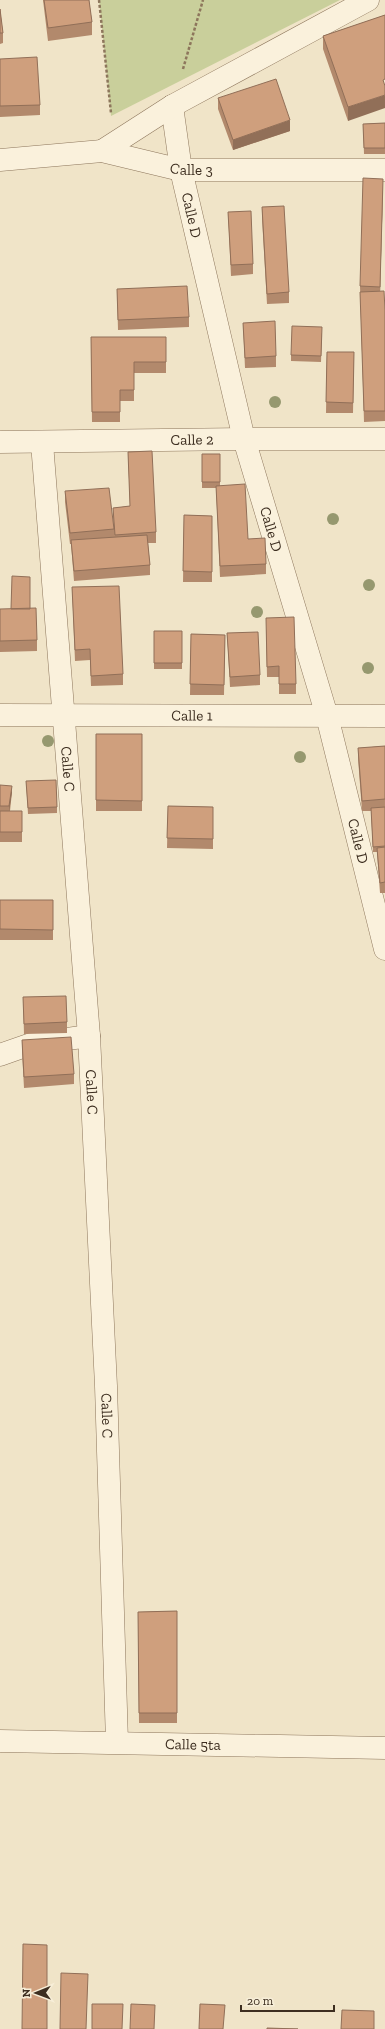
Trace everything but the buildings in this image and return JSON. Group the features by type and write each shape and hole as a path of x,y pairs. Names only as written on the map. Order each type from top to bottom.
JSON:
{"street":[{"path":"108,146 172,106 368,0"},
{"name":"Calle D","path":"172,106 181,170 244,439 327,716 385,949"},
{"name":"Calle 3","path":"0,160 108,146 181,170 385,170"},
{"name":"Calle 2","path":"0,442 42,443 244,439 385,439"},
{"name":"Calle C","path":"42,443 89,1036 106,1386 117,1742"},
{"name":"Calle 1","path":"0,715 385,716"},
{"path":"0,1055 31,1044 89,1036"},
{"name":"Calle 5ta","path":"0,1741 385,1748"}],"path":[{"path":"99,0 108,146"},
{"path":"172,106 203,0"}],"green space":[{"path":"99,0 340,0 111,116"}]}
